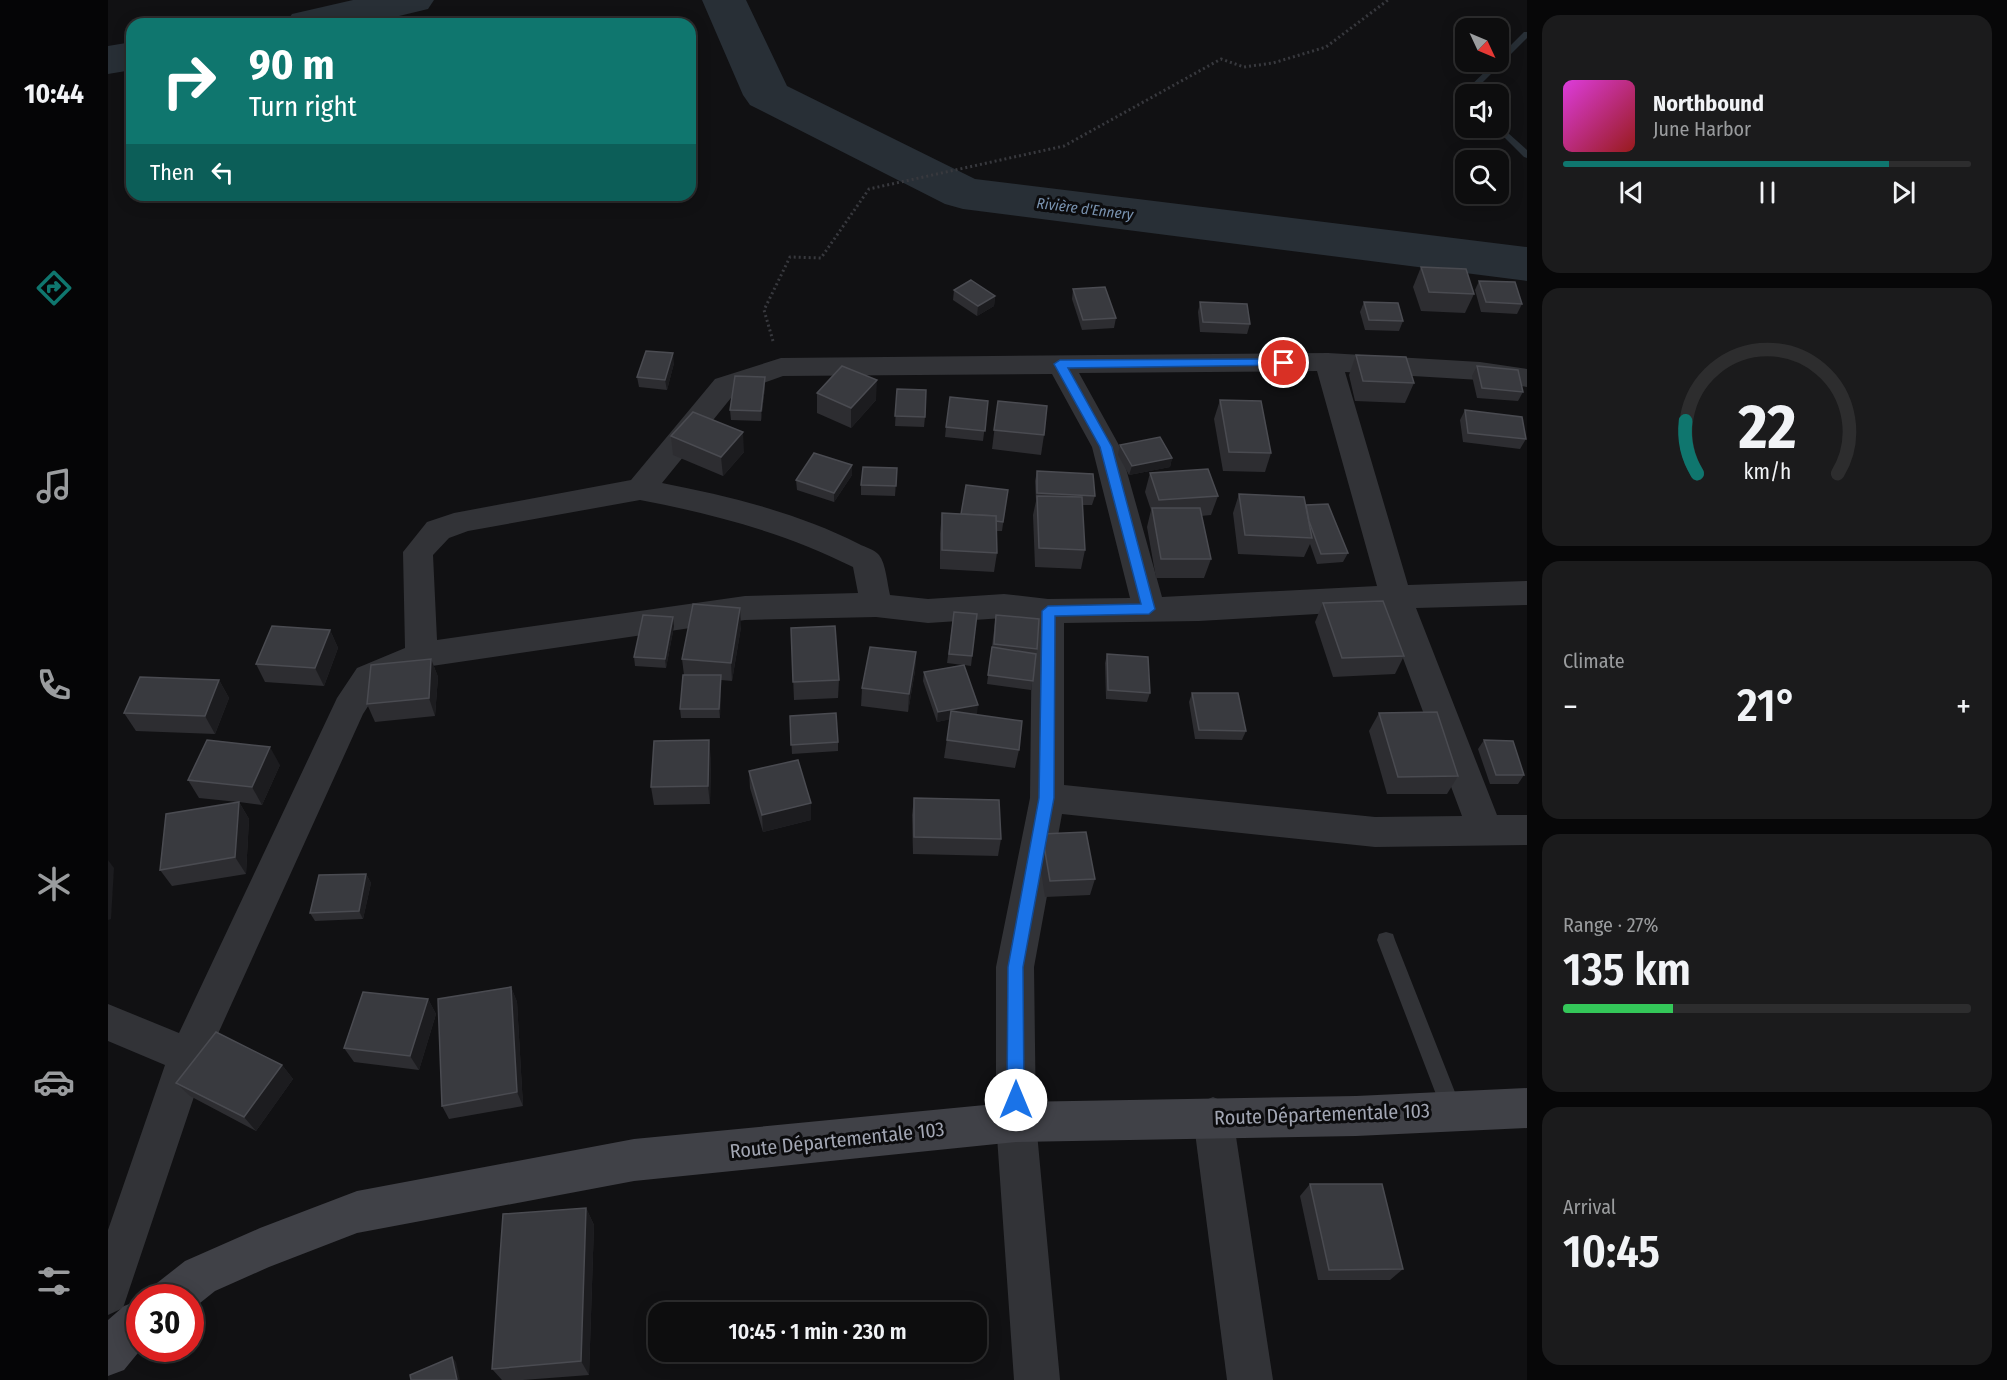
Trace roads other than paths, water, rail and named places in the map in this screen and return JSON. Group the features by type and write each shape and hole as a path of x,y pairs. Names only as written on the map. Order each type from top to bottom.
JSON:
{"main road":[{"name":"Route Départementale 103","path":"190,1284 200,1276 260,1249 357,1212 634,1160 1016,1122 1356,1116 1527,1108"},
{"path":"108,1354 126,1333"}],"street":[{"path":"1328,363 1396,597 1485,831"},
{"path":"640,489 726,386 781,367 1328,363 1480,371 1527,378"},
{"path":"1060,364 1106,447 1149,609"},
{"path":"421,655 418,552 438,530 465,521 640,489 716,504 836,544 867,561 876,605"},
{"path":"108,1293 188,1056 358,691 369,677 421,655 745,608 876,605 928,611 1004,606 1048,611 1199,609 1396,597 1527,593"},
{"path":"1036,1380 1016,1122 1015,967 1047,798 1048,611"},
{"path":"1047,798 1375,832 1527,830"},
{"path":"108,1022 188,1056"},
{"path":"1213,1117 1250,1380"}],"lane":[{"path":"1386,940 1452,1110"}],"waterway":[{"name":"Rivière d'Ennery","path":"334,18 412,0"},
{"name":"Rivière d'Ennery","path":"724,0 767,95 963,193 1527,264"},
{"path":"1477,84 1527,34"},
{"name":"Rivière d'Ennery","path":"108,60 126,57"},
{"path":"1509,137 1527,155"}]}
